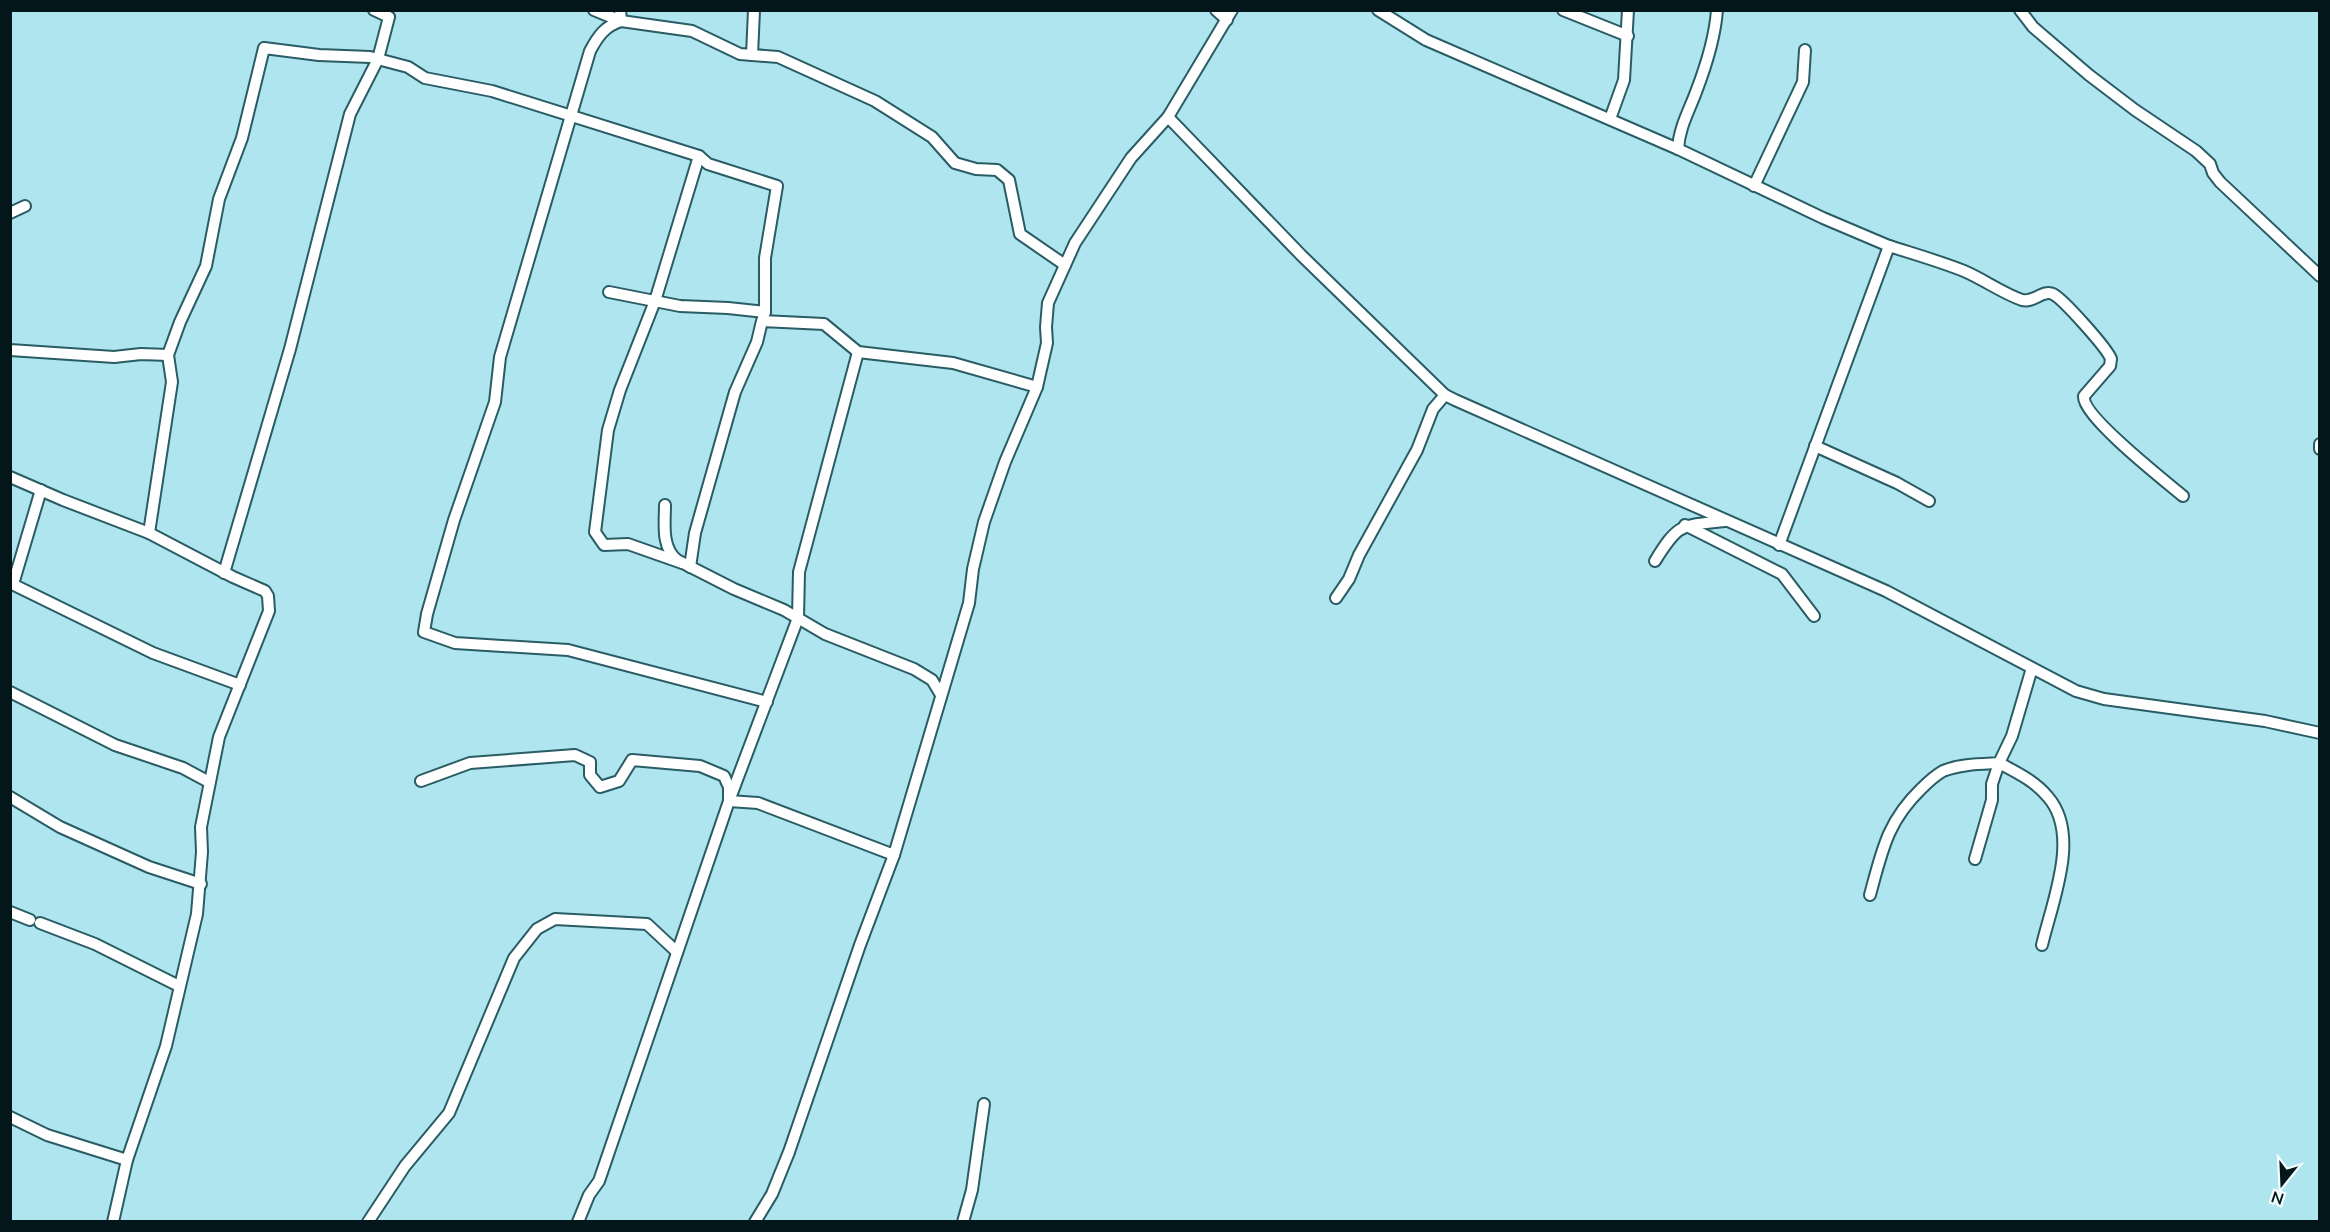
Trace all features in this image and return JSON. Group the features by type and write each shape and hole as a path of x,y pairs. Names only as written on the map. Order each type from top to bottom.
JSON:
{"street":[{"path":"224,573 290,349 350,114 378,59 389,17 374,10"},
{"path":"594,10 692,31 740,54 778,57 875,101 932,137 955,163 976,170 998,170 1009,180 1020,234 1065,265"},
{"path":"752,55 754,10"},
{"path":"755,1221 772,1194 789,1152 860,945 894,855 969,603 972,569 984,522 1005,462 1037,387 1047,342 1048,303 1075,243 1131,158 1168,117 1230,16 1216,10"},
{"path":"1378,10 1426,40 1610,119 1889,246 1965,272 2023,300 2035,299 2046,293 2052,293 2103,346 2111,359 2110,366 2084,396 2084,404 2099,423 2183,496"},
{"path":"1563,10 1628,36"},
{"path":"1610,119 1624,80 1628,10"},
{"path":"1678,150 1681,129 1713,40 1717,10"},
{"path":"2020,10 2032,27 2089,75 2210,164 2220,182 2319,276"},
{"path":"621,16 597,37 590,51 500,357 495,402 454,520 424,632 455,643 568,651 767,702"},
{"path":"149,533 172,382 168,355 180,322 206,266 219,199 242,138 264,48 378,59 408,67 424,78 492,91 699,156 708,164 777,186 765,258 764,317 757,342 735,392 686,565"},
{"path":"1754,186 1803,82 1805,50"},
{"path":"1168,117 1302,256 1446,395 1467,407 1886,591 2076,691 2104,699 2265,721 2319,734"},
{"path":"699,156 655,301 643,326 608,430 595,532 604,545 628,544 686,565 850,645 915,669 932,681 941,695"},
{"path":"10,213 25,206"},
{"path":"1779,544 1889,246"},
{"path":"609,292 680,306 728,308 764,317 824,324 858,351 953,363 1037,387"},
{"path":"10,350 114,357 168,355"},
{"path":"578,1221 589,1195 599,1181 729,801 798,618 799,572 858,351"},
{"path":"1336,598 1349,579 1359,555 1417,450 1433,409 1446,395"},
{"path":"1815,446 1897,483 1929,501"},
{"path":"10,477 149,533 224,573 265,591 270,603 263,628 224,719 201,827 201,884 197,914 161,1064 127,1160 113,1221"},
{"path":"41,490 12,584 153,653 240,685"},
{"path":"665,505 669,553 686,565"},
{"path":"1655,561 1670,538 1685,525 1725,521"},
{"path":"1685,525 1782,574 1814,616"},
{"path":"1975,859 1992,800 1992,784 2012,736 2032,668"},
{"path":"932,681 947,677"},
{"path":"10,692 115,745 183,768 209,782"},
{"path":"421,781 470,763 575,755 590,762 590,775 600,787 619,781 632,760 706,768 724,776 729,787 729,801"},
{"path":"1870,895 1884,843 1892,824 1910,799 1943,772 1968,766 1999,763 2027,778 2049,797 2060,818 2064,834 2061,869 2043,945"},
{"path":"10,797 60,827 149,867 201,884"},
{"path":"729,801 758,803 894,855"},
{"path":"10,912 95,944 179,986"},
{"path":"368,1221 405,1166 449,1113 514,958 537,929 555,919 647,924 677,952"},
{"path":"963,1221 972,1190 984,1104"},
{"path":"10,1117 47,1135 127,1160"}]}
